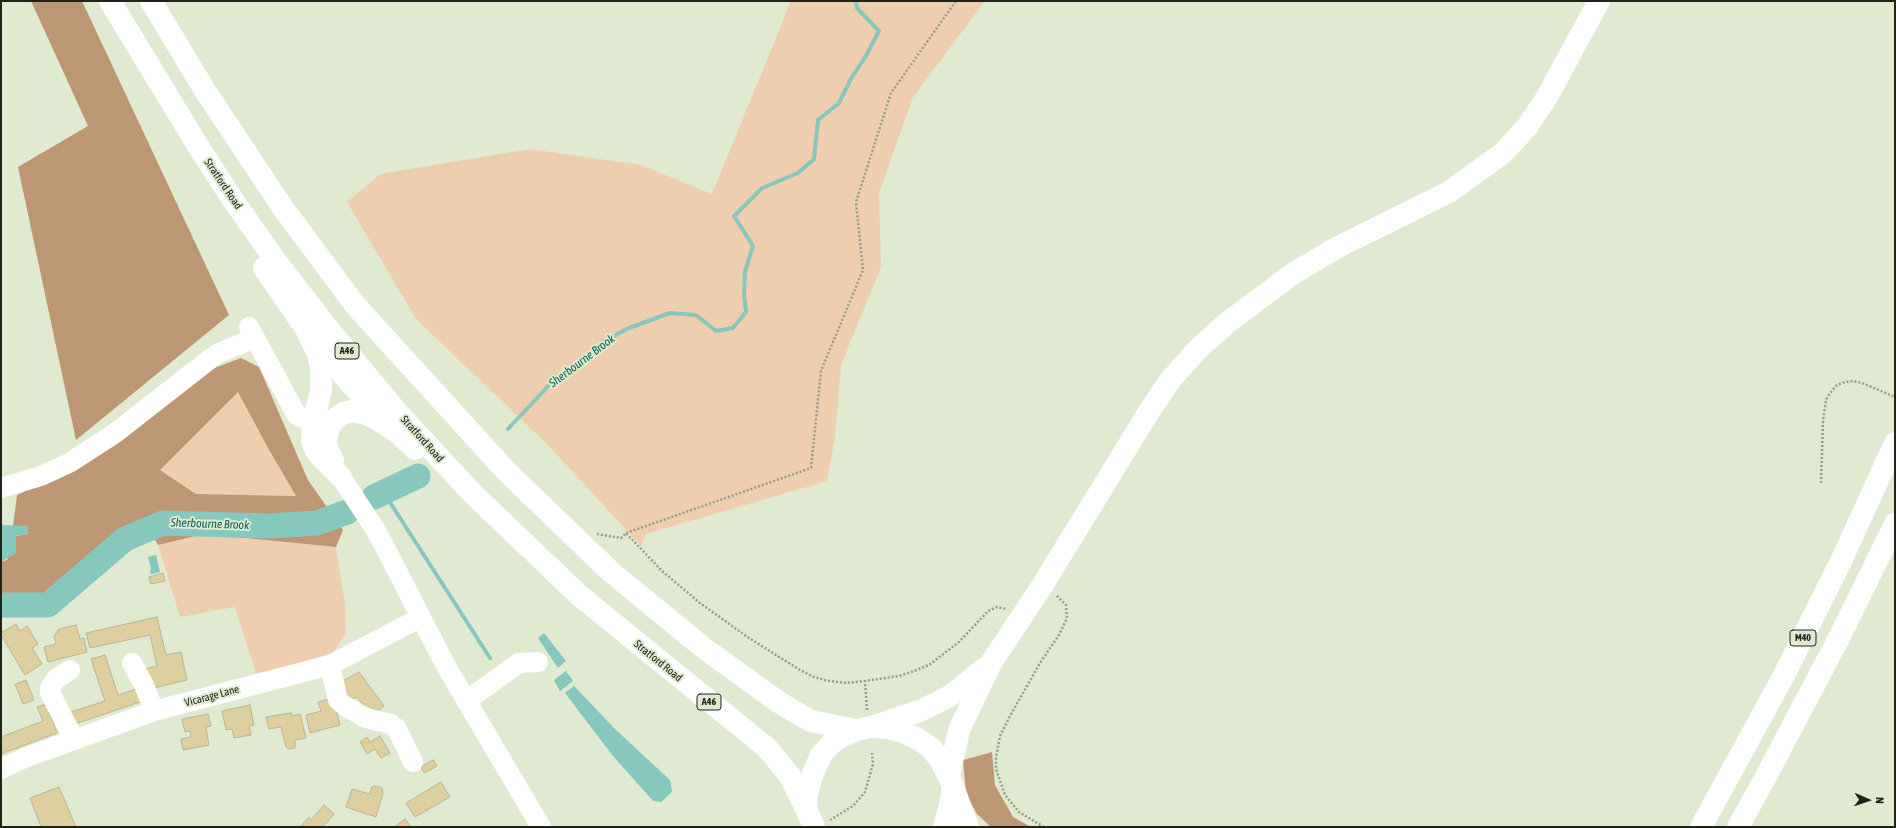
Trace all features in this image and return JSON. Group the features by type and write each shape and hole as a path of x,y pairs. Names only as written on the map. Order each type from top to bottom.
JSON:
{"main road":[{"name":"Stratford Road","path":"110,1 198,146 278,264 330,331 438,457 473,494 580,596 767,748 790,776 816,820"},
{"path":"151,1 206,92 278,202 355,305 506,472 611,572 658,612 718,659 780,703 811,721 866,724 888,728 918,738 932,748 941,761 951,781 968,827"},
{"path":"944,827 950,805 951,781 959,730 991,663 1023,616 1150,410 1171,379 1198,349 1256,299 1294,273 1338,247 1449,192 1504,153 1527,127 1547,97 1599,1"},
{"path":"129,31 230,216 306,329 348,381 468,503 518,547 580,596"},
{"path":"306,329 318,354 321,368 319,403 313,422 312,441 315,449 341,477"},
{"path":"341,477 327,449 326,442 330,426 335,419 348,412 362,413 397,432"},
{"name":"M40","path":"1701,827 1714,806 1790,663 1842,559 1895,443"},
{"path":"1738,827 1839,638 1895,524"},
{"path":"816,820 808,790 821,755 832,744 866,724 922,710 950,696 991,663"},
{"name":"M40","path":"1695,827 1714,806"}],"street":[{"path":"1,488 41,476 69,463 120,430 210,359 252,331 296,414 313,422"},
{"path":"341,477 377,532 397,568 420,618 466,701 541,827"},
{"name":"Vicarage Lane","path":"1,769 27,757 74,739 154,711 330,665 420,618"},
{"path":"466,701 519,663 538,662"},
{"path":"132,663 144,685 154,711"},
{"path":"330,665 338,700 345,706 366,718 390,724 397,729 413,762"},
{"path":"70,670 56,679 50,688 50,693 74,739"}],"path":[{"path":"594,533 621,538 626,533 811,468 821,371 863,270 856,202 891,93 956,1"},
{"path":"1820,483 1823,421 1826,400 1834,389 1845,382 1862,383 1895,397"},
{"path":"626,533 662,571 700,603 785,661 821,680 846,683 904,674 928,665 959,642 988,611 997,607 1012,610 1023,616"},
{"path":"1042,586 1062,600 1066,605 1067,618 1059,635 1040,663 1000,736 996,756 996,769 1005,795 1019,812 1044,827"},
{"path":"865,681 866,724"},
{"path":"816,820 853,806 865,792 873,764 872,753"}],"shaded area":[{"path":"31,1 82,1 229,315 76,440 18,167 88,126"},
{"path":"791,1 985,1 913,97 879,193 881,267 841,365 835,437 827,481 646,534 641,546 548,445 416,319 347,202 380,174 530,149 641,165 712,194"},
{"path":"241,358 259,367 308,480 343,530 336,547 204,534 158,545 149,529 125,539 48,605 1,605 1,562 7,560 16,536 28,534 28,526 13,526 17,495 83,463 209,370","holes":["238,392 296,496 196,494 160,470"]},
{"path":"238,392 296,496 196,494 159,470"},
{"path":"204,534 336,547 345,604 346,633 334,652 257,677 235,607 180,617 158,545"},
{"path":"992,752 995,785 1013,817 1031,827 991,827 977,814 966,794 963,760"}],"water":[{"path":"1,525 28,526 28,534 16,536 16,553 1,562"},
{"path":"156,555 160,572 152,574 150,573 151,568 148,557"},
{"path":"544,633 566,661 558,668 538,638"},
{"path":"566,671 573,681 560,691 554,680"},
{"path":"574,686 615,729 670,780 672,792 661,802 653,801 613,756 565,693"}],"building":[{"path":"163,573 165,581 151,584 149,577"},
{"path":"157,617 166,655 181,652 187,680 149,689 144,669 157,666 150,635 90,648 86,633"},
{"path":"16,624 20,631 27,626 38,644 32,648 42,664 25,675 1,635 1,633"},
{"path":"76,625 80,639 84,638 87,652 48,662 44,647 56,644 54,636 59,629"},
{"path":"105,655 118,695 136,689 140,702 75,724 71,712 105,701 91,659"},
{"path":"359,672 384,706 373,715 356,697 348,703 339,683"},
{"path":"26,680 34,700 23,704 15,684"},
{"path":"333,698 340,725 310,733 306,715 321,711 318,702"},
{"path":"46,704 57,733 1,754 1,737 43,721 37,707"},
{"path":"250,705 254,725 249,726 251,735 234,738 232,729 226,730 222,711"},
{"path":"291,713 292,716 300,714 306,738 295,740 295,748 289,749 286,747 281,727 269,729 266,717"},
{"path":"208,714 211,726 206,727 209,745 183,750 181,739 191,737 190,731 185,732 182,719"},
{"path":"380,736 390,753 381,758 375,749 367,754 360,742 367,737 370,742"},
{"path":"433,760 437,766 424,773 421,767"},
{"path":"441,782 450,797 415,817 406,803"},
{"path":"375,786 382,788 383,793 376,817 346,807 352,789 370,794 372,787"},
{"path":"59,787 76,827 41,827 30,798"},
{"path":"324,805 334,814 323,827 300,827 309,817 311,820"},
{"path":"405,819 411,827 394,827"}],"waterway":[{"name":"Sherbourne Brook","path":"508,429 551,383 568,372 604,341 629,328 670,313 696,315 716,331 733,328 746,312 744,295 745,272 753,246 734,216 762,188 798,173 814,159 818,120 839,103 852,77 866,56 879,31 857,8 856,1"},
{"name":"Sherbourne Brook","path":"374,497 418,476"},
{"path":"384,493 490,658"},
{"name":"Sherbourne Brook","path":"1,605 48,605 125,539 163,523 268,526 317,523 347,512"}]}
